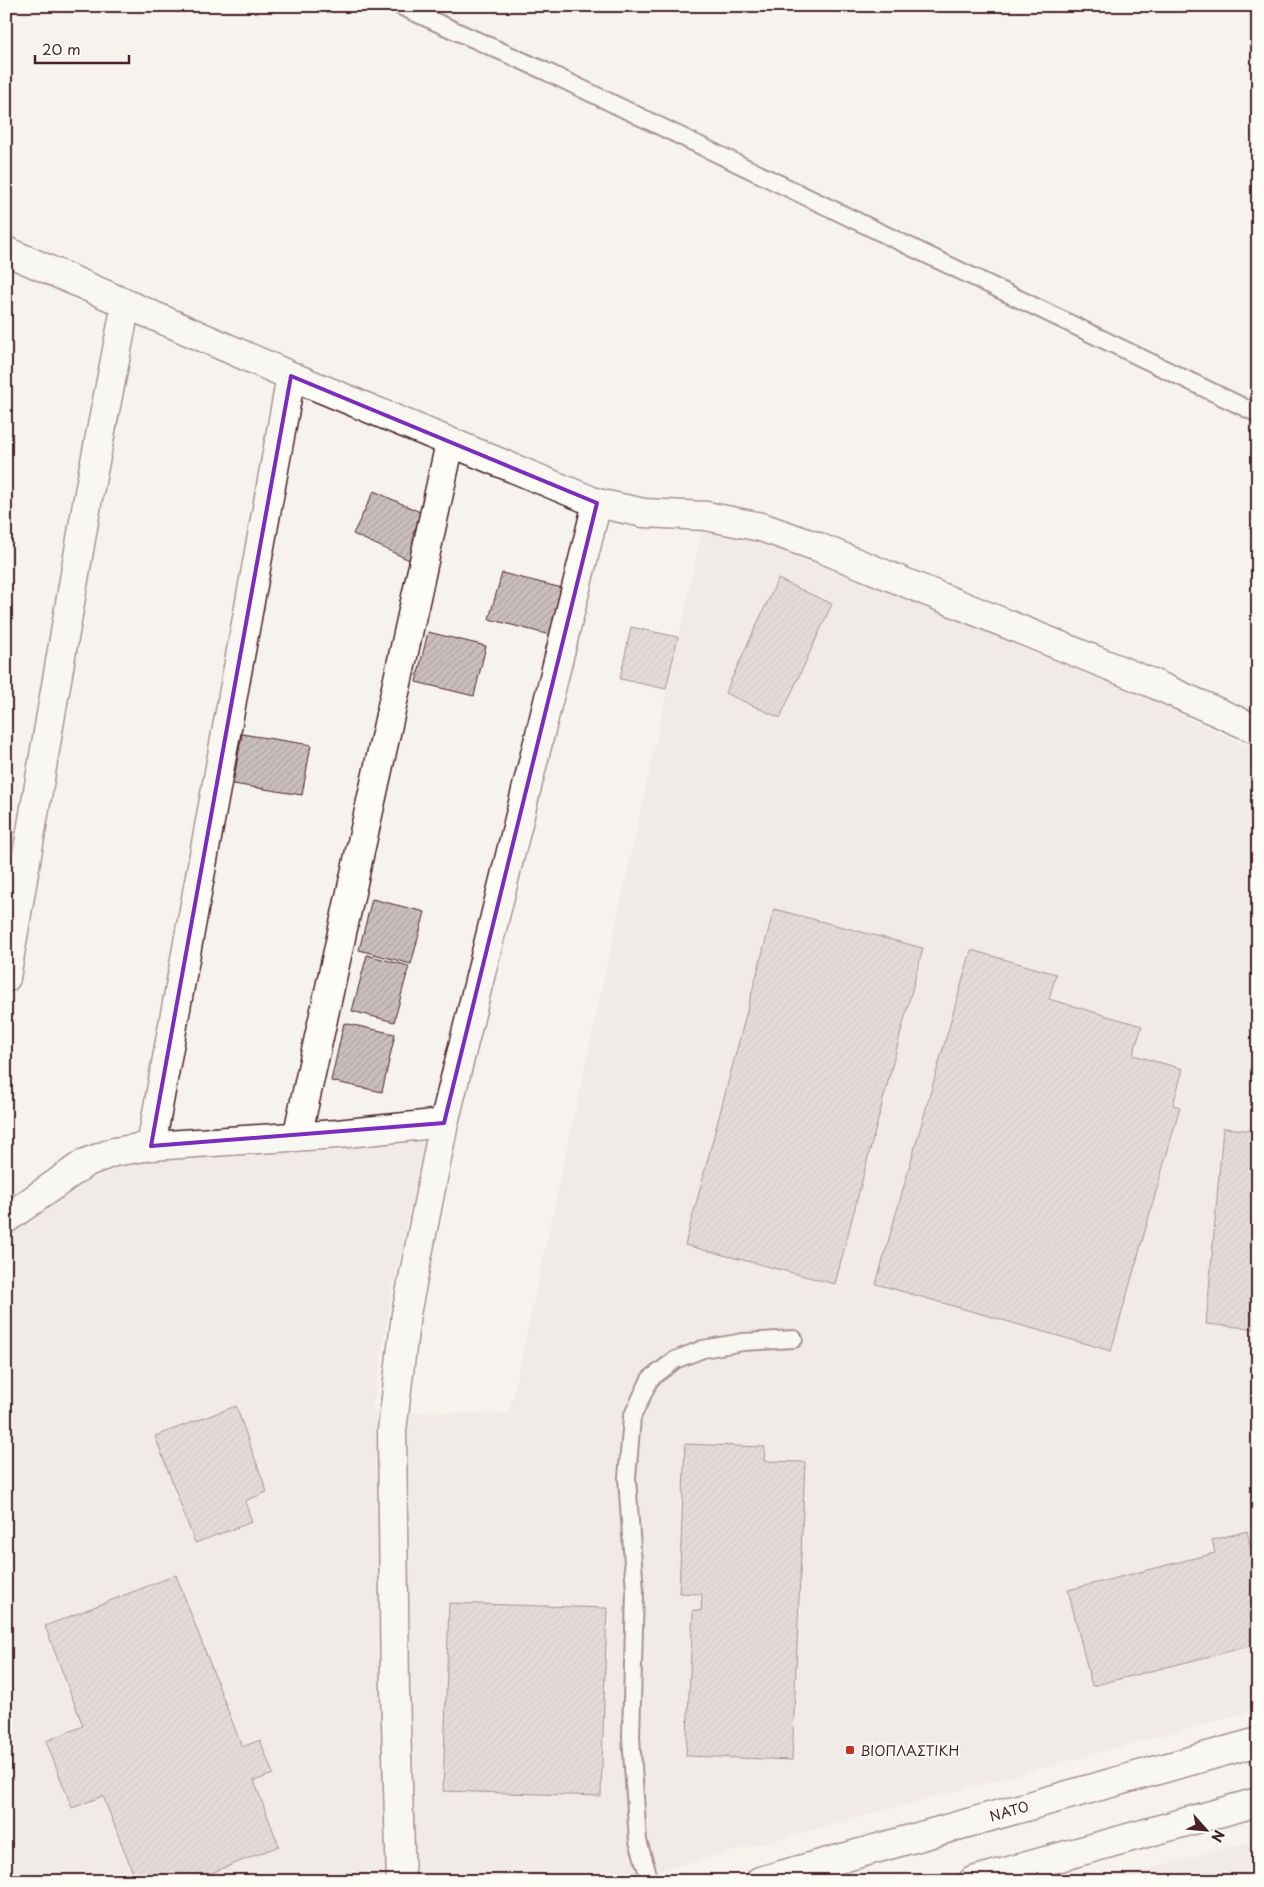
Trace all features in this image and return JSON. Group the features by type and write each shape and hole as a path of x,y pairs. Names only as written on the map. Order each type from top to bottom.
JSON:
{"street":[{"path":"6,251 291,376 597,503 644,513 706,516 761,527 818,547 1154,684 1258,730"},
{"path":"6,978 89,492 126,304"},
{"path":"151,1146 291,376"},
{"path":"297,1137 450,443"},
{"path":"401,1881 395,1692 392,1431 406,1314 444,1123 597,503"},
{"path":"6,1219 85,1163 114,1152 151,1146 297,1137 444,1123"},
{"name":"ΝΑΤΟ","path":"760,1881 1258,1742"},
{"path":"973,1881 1258,1802"}],"lane":[{"path":"400,6 545,71 1258,414"},
{"path":"650,1881 638,1841 631,1737 635,1592 627,1478 632,1418 650,1379 675,1360 703,1349 742,1342 794,1338"}],"highlighted area":[{"path":"291,376 597,503 444,1123 151,1146"}],"shaded area":[{"path":"703,525 758,536 1080,666 1258,751 1258,1710 623,1881 6,1881 6,1235 76,1187 112,1170 149,1159 427,1132 393,1287 372,1411 509,1413"},
{"path":"1258,1839 1258,1881 1102,1881"}],"building":[{"path":"374,491 422,513 413,534 427,541 416,563 353,534"},
{"path":"502,573 562,588 550,635 489,619"},
{"path":"778,579 832,604 780,718 725,693"},
{"path":"631,627 678,637 666,689 620,679"},
{"path":"428,632 486,646 474,696 416,682"},
{"path":"242,734 311,745 302,795 233,784"},
{"path":"372,899 425,912 411,964 359,950"},
{"path":"774,909 923,948 835,1284 685,1245"},
{"path":"971,950 1056,974 1049,999 1142,1026 1133,1055 1183,1069 1173,1105 1180,1107 1111,1351 876,1284"},
{"path":"367,955 409,966 394,1022 352,1011"},
{"path":"344,1023 395,1034 382,1092 331,1081"},
{"path":"1223,1128 1258,1131 1258,1329 1206,1324"},
{"path":"236,1406 267,1492 245,1501 252,1522 195,1543 155,1436"},
{"path":"685,1444 765,1447 764,1461 805,1462 792,1760 686,1756 693,1610 701,1611 702,1594 679,1593"},
{"path":"1247,1531 1251,1548 1258,1546 1258,1644 1092,1686 1068,1590 1215,1553 1212,1540"},
{"path":"176,1575 242,1747 260,1740 273,1774 254,1781 279,1846 191,1881 136,1881 103,1796 72,1808 46,1741 83,1726 45,1626"},
{"path":"449,1603 607,1608 601,1796 443,1791"}],"place":[{"name":"ΒΙΟΠΛΑΣΤΙΚΗ","path":"850,1750"}]}
